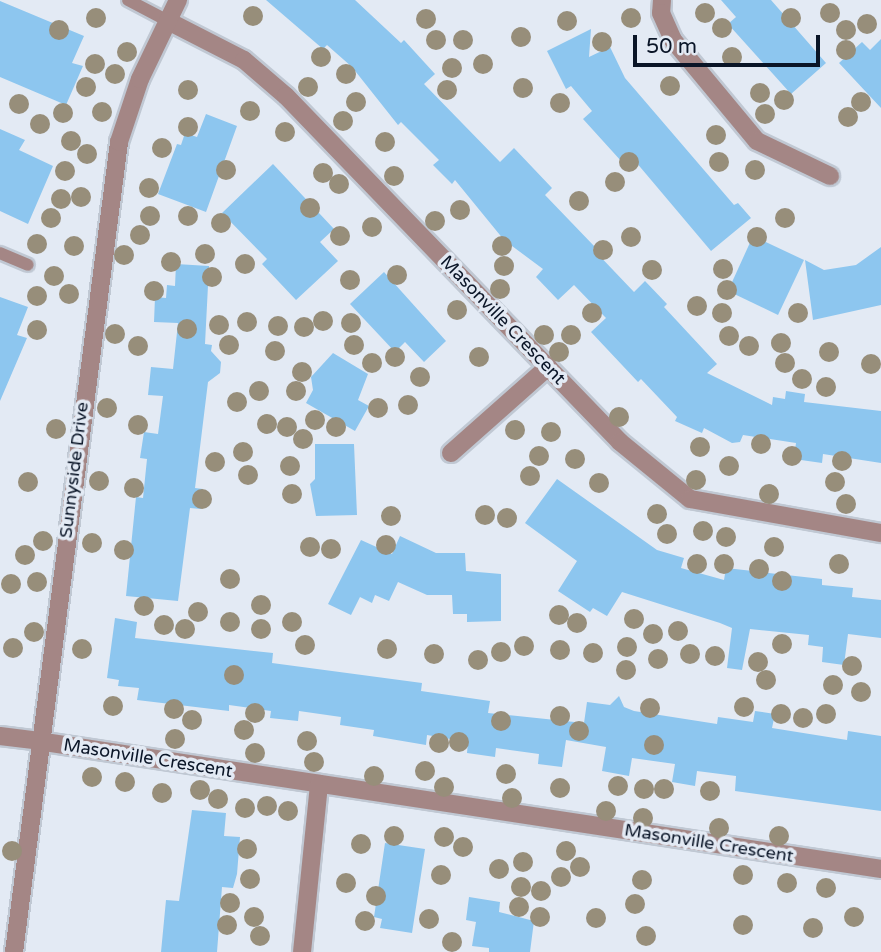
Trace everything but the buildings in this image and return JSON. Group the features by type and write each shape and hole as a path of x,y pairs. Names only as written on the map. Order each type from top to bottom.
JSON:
{"street":[{"name":"Sunnyside Drive","path":"14,952 38,741 119,142 140,79 178,0"},
{"path":"662,0 661,13 673,40 757,141 830,176"},
{"name":"Masonville Crescent","path":"168,21 244,60 286,96 620,442 690,499 881,533"},
{"path":"451,453 548,367"},
{"name":"Masonville Crescent","path":"0,736 881,869"},
{"path":"302,952 319,784"}],"lane":[{"path":"128,0 168,21"},
{"path":"0,253 28,265"}]}
